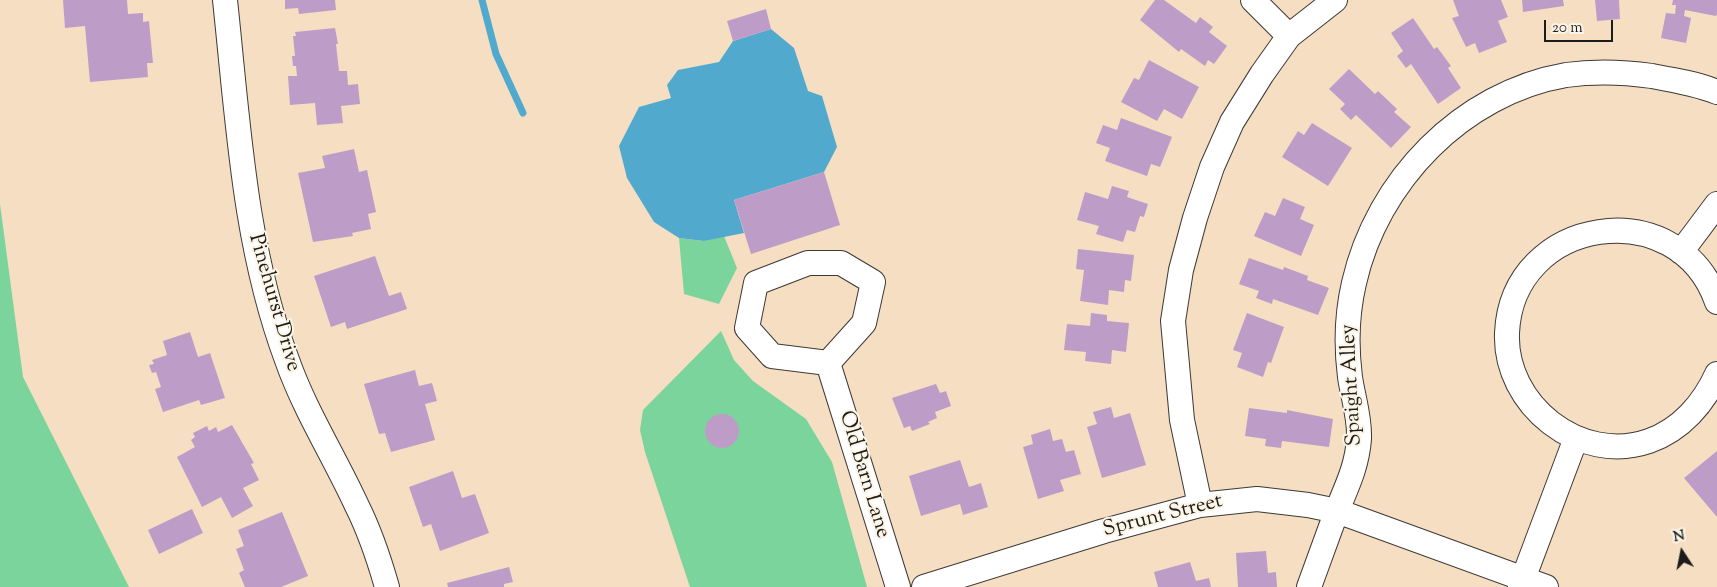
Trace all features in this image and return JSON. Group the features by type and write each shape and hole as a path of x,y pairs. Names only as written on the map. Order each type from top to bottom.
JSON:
{"street":[{"name":"Pinehurst Drive","path":"225,0 246,197 262,279 277,331 296,384 357,505 379,559 387,587"},
{"path":"1253,0 1289,36"},
{"path":"1200,505 1182,420 1174,321 1181,270 1212,167 1232,122 1289,36 1335,0"},
{"name":"Spaight Alley","path":"1309,587 1337,511 1350,482 1359,437 1358,415 1350,377 1348,349 1348,317 1354,284 1363,250 1374,223 1390,196 1417,161 1434,142 1460,121 1495,100 1528,86 1566,75 1603,72 1636,74 1677,80 1717,92"},
{"path":"1681,252 1717,204"},
{"path":"1717,302 1705,277 1694,263 1666,241 1647,234 1630,231 1596,231 1563,243 1536,264 1521,285 1512,304 1507,334 1510,363 1529,403 1550,424 1576,438 1600,444 1625,445 1648,442 1662,436 1691,414 1702,402 1717,374"},
{"path":"832,263 841,263 873,282 864,323 828,363 772,356 747,328 756,283 808,264 832,263"},
{"name":"Old Barn Lane","path":"828,363 898,587"},
{"path":"1522,583 1576,438"},
{"name":"Sprunt Street","path":"924,587 1114,528 1200,505 1257,499 1308,505 1337,511 1522,583 1546,587"}],"green space":[{"path":"0,204 23,377 129,587 0,587"},
{"path":"724,236 737,268 719,304 684,294 679,238 704,241"},
{"path":"721,331 734,360 753,381 806,419 832,462 867,587 690,587 645,452 640,430 643,410"}],"water":[{"path":"771,29 794,48 808,91 822,96 837,147 824,172 734,200 744,233 704,241 679,238 654,222 627,178 619,146 639,107 671,98 667,85 678,70 719,62 733,41"}],"building":[{"path":"63,0 127,0 128,14 143,13 143,22 149,21 153,63 147,63 148,77 90,82 85,26 65,28"},
{"path":"285,0 335,0 336,10 299,14 298,8 285,9"},
{"path":"1155,0 1164,0 1196,23 1200,17 1213,27 1209,32 1227,46 1214,64 1208,60 1205,66 1181,49 1179,52 1140,20"},
{"path":"1453,0 1501,0 1508,17 1498,21 1507,42 1479,53 1475,43 1466,47 1452,18 1459,16"},
{"path":"1522,0 1563,0 1564,6 1523,12"},
{"path":"1595,0 1619,0 1620,19 1597,21"},
{"path":"1673,0 1717,0 1717,14 1716,16 1685,10 1684,16 1691,18 1686,43 1661,38 1666,13 1675,14 1676,5 1672,5"},
{"path":"766,9 771,29 733,41 727,21"},
{"path":"1413,18 1434,49 1437,47 1451,66 1448,68 1461,88 1438,104 1411,64 1406,68 1397,56 1403,51 1391,33"},
{"path":"335,28 338,44 336,44 339,71 347,71 348,85 358,84 360,104 341,106 343,123 317,125 315,103 290,105 288,76 297,76 292,56 295,56 293,36 296,36 295,32"},
{"path":"1149,60 1199,87 1182,119 1164,109 1157,121 1121,102 1134,78 1139,80"},
{"path":"1349,69 1375,94 1378,91 1397,109 1394,112 1411,127 1391,148 1356,115 1351,120 1340,109 1345,104 1329,89"},
{"path":"1121,118 1172,137 1160,167 1151,164 1147,176 1105,161 1110,148 1096,143 1103,125 1117,130"},
{"path":"1312,123 1352,148 1328,186 1282,157 1298,131 1304,135"},
{"path":"354,149 359,172 367,170 376,212 368,214 371,229 352,233 353,236 313,242 298,173 325,168 322,156"},
{"path":"824,172 840,225 751,254 734,200"},
{"path":"1112,186 1129,191 1127,197 1148,204 1144,217 1140,216 1135,232 1127,230 1123,242 1096,234 1099,226 1077,220 1085,192 1108,199"},
{"path":"1283,198 1305,207 1300,219 1314,225 1301,256 1254,236 1265,212 1275,216"},
{"path":"1078,249 1134,255 1131,281 1125,280 1124,292 1109,290 1108,305 1080,301 1084,270 1076,269"},
{"path":"375,256 389,296 401,292 407,309 347,329 345,322 331,327 314,276"},
{"path":"1249,258 1283,270 1284,267 1308,276 1307,280 1329,288 1318,315 1273,299 1272,304 1256,298 1259,291 1239,284"},
{"path":"1091,313 1107,315 1107,321 1129,323 1126,352 1112,350 1111,364 1085,361 1086,352 1064,350 1067,324 1090,326"},
{"path":"1247,313 1284,327 1271,363 1268,362 1263,377 1237,367 1242,353 1233,350"},
{"path":"190,332 198,357 210,353 225,398 201,405 199,400 163,412 155,389 161,387 156,372 152,373 149,365 154,364 152,360 167,355 163,341"},
{"path":"415,370 419,386 432,383 437,401 425,404 435,440 391,452 385,433 379,434 364,384"},
{"path":"936,384 940,393 946,391 951,406 935,412 937,418 928,422 930,424 912,431 910,426 904,428 892,398"},
{"path":"1111,407 1114,418 1130,413 1146,465 1102,478 1087,427 1097,424 1093,412"},
{"path":"1249,408 1287,413 1287,410 1333,419 1329,447 1282,441 1281,448 1265,446 1266,439 1245,436"},
{"path":"722,414 734,419 739,431 734,443 722,448 710,443 705,431 710,419"},
{"path":"232,425 254,463 251,464 259,480 243,488 253,506 232,518 221,497 202,507 177,457 195,447 191,440 195,437 193,433 207,426 209,431 216,427 218,432"},
{"path":"1050,429 1053,441 1062,439 1066,452 1074,450 1081,474 1060,480 1064,491 1038,499 1023,447 1033,444 1031,435"},
{"path":"1717,451 1717,517 1684,478"},
{"path":"960,460 969,487 981,483 988,507 963,515 960,504 921,516 909,476"},
{"path":"453,471 462,498 475,494 489,533 440,551 431,524 423,527 409,487"},
{"path":"192,509 203,533 159,554 148,530"},
{"path":"282,512 308,576 281,587 245,587 239,573 244,570 236,549 244,546 238,530"},
{"path":"1266,551 1268,573 1276,572 1277,587 1238,587 1236,553"},
{"path":"1190,562 1196,581 1209,578 1211,587 1158,587 1154,572"},
{"path":"509,567 513,582 504,584 504,587 448,587 447,583"}],"waterway":[{"path":"482,0 496,54 523,113"}]}
